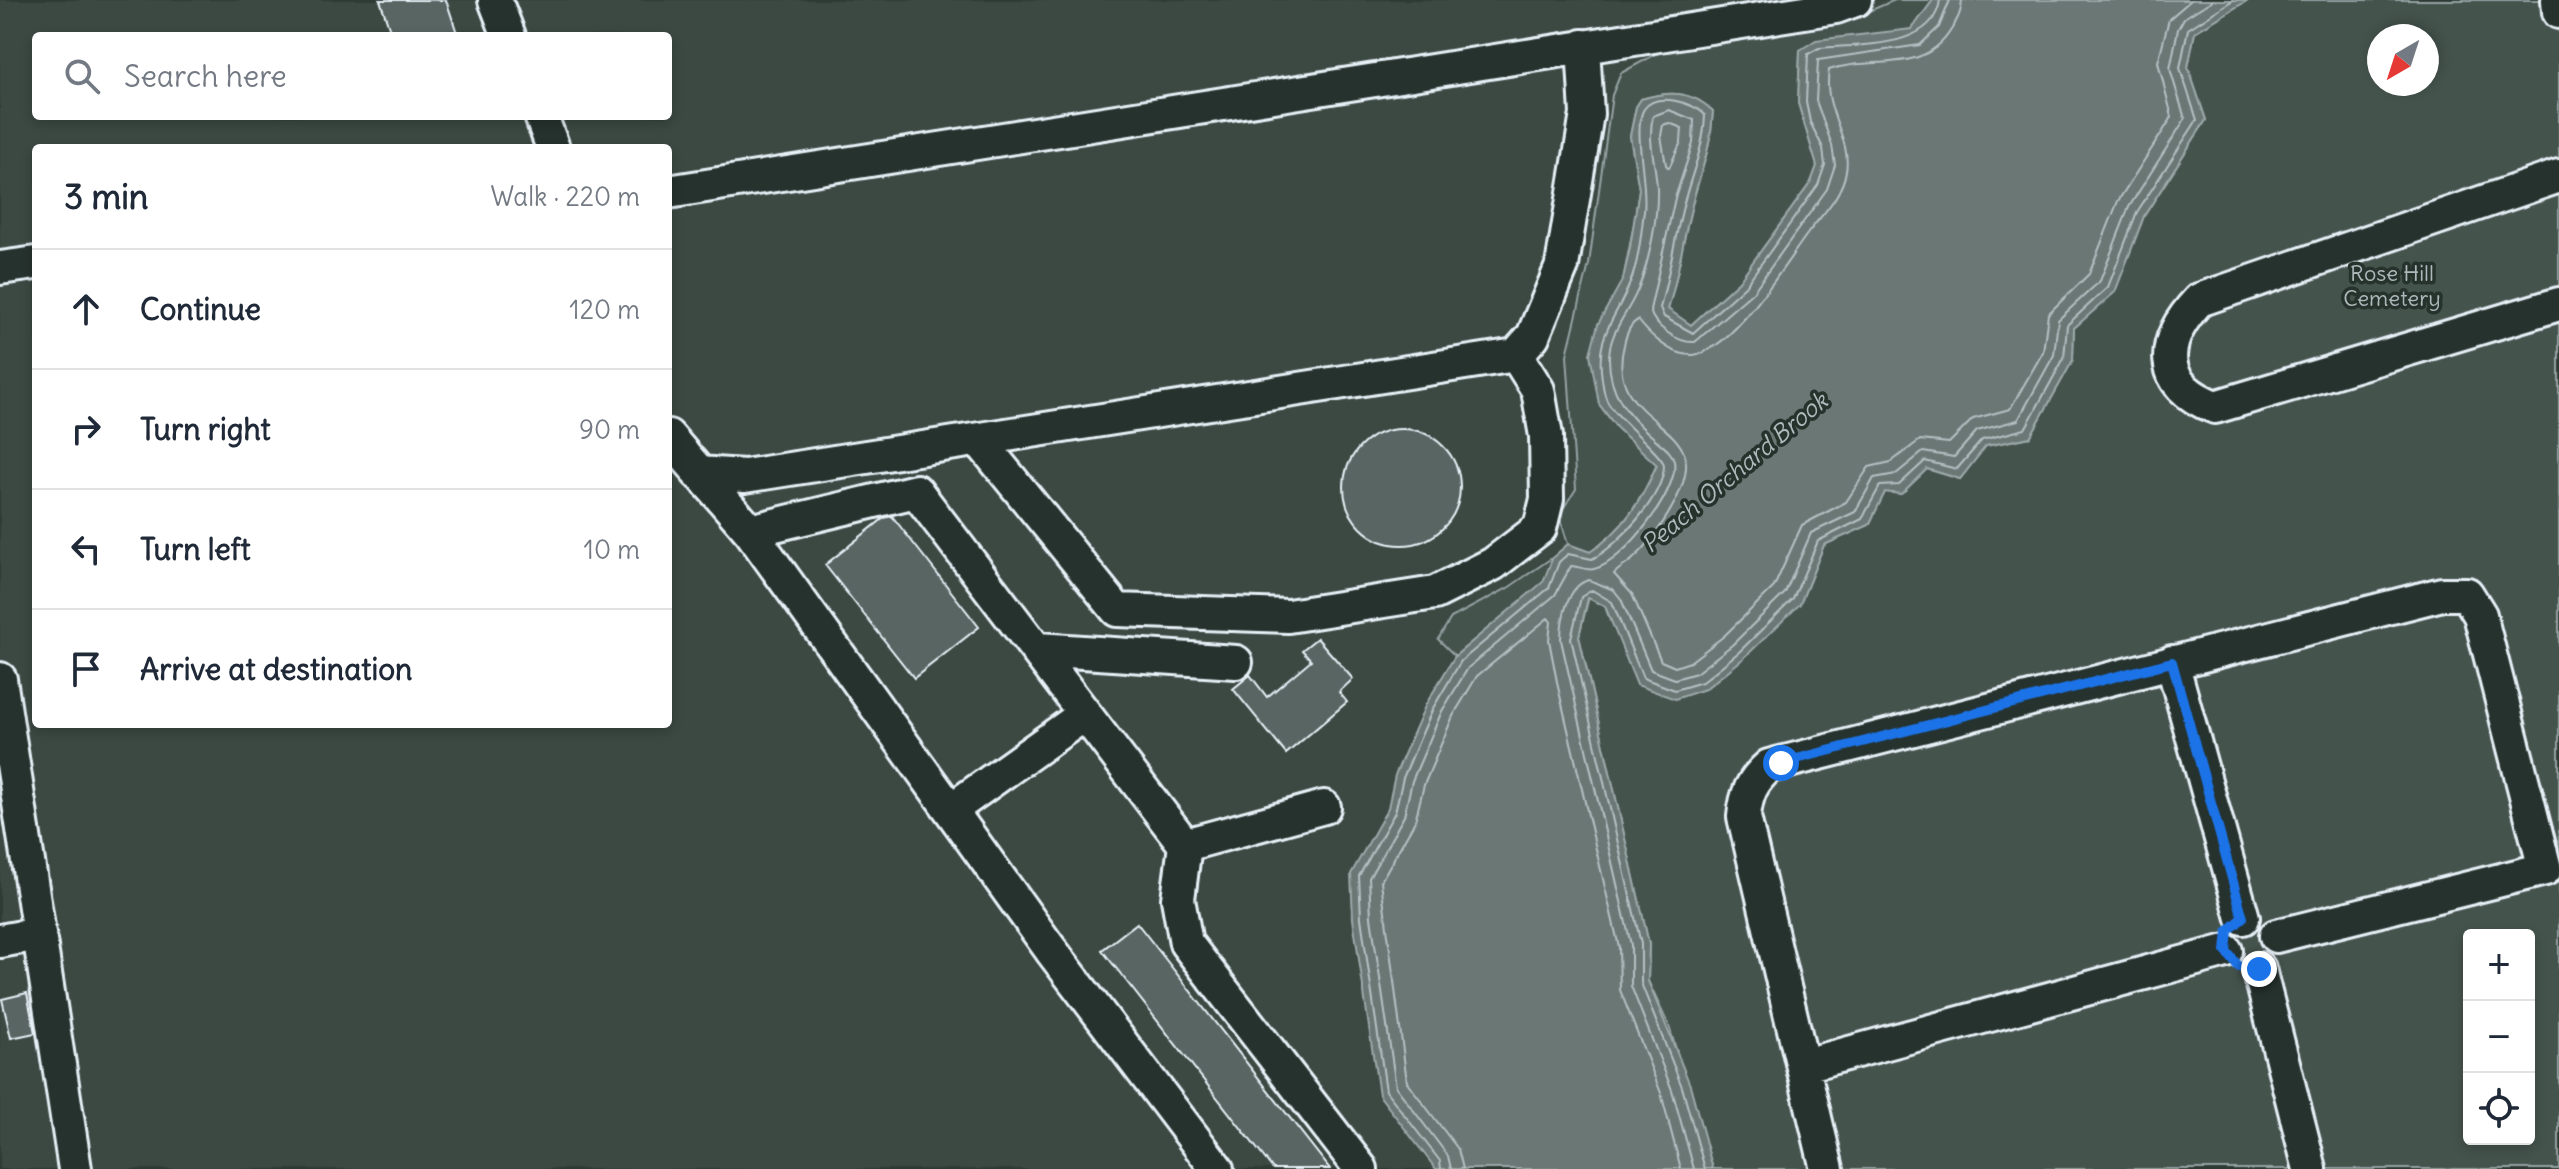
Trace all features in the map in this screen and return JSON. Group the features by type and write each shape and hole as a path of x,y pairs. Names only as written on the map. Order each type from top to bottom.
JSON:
{"lane":[{"path":"495,0 507,32"},
{"path":"672,191 1836,7 1855,0"},
{"path":"2558,0 2559,12"},
{"path":"698,473 745,476 1516,355 1533,336 1562,266 1587,114 1583,46"},
{"path":"542,120 552,144"},
{"path":"2559,176 2199,300 2180,320 2168,355 2176,381 2194,399 2215,407 2559,304"},
{"path":"0,268 32,264"},
{"path":"979,440 1117,610 1288,616 1358,607 1435,593 1493,564 1540,528 1547,499 1546,436 1538,390 1516,355"},
{"path":"672,441 750,531 1051,950 1217,1169"},
{"path":"750,531 916,491 1185,845 1178,899 1186,943 1361,1169"},
{"path":"1827,1169 1805,1065 1744,817 1746,797 1755,778 1769,766 2442,594 2467,594 2480,615 2545,869 2276,936"},
{"path":"1037,649 1236,662"},
{"path":"2172,662 2243,918"},
{"path":"0,679 75,1169"},
{"path":"952,809 1085,714"},
{"path":"1185,845 1324,807"},
{"path":"2243,918 2264,920 2276,936 2275,956 2259,969 2239,967 2226,951 2228,931 2243,918"},
{"path":"0,941 39,934"},
{"path":"1805,1065 2226,951"},
{"path":"2259,969 2310,1169"}],"shaded area":[{"path":"0,0 1895,0 1849,20 1667,48 1621,73 1612,95 1589,264 1567,355 1576,490 1559,515 1568,544 1508,588 1451,618 1439,639 1455,656 1426,704 1395,775 1388,808 1351,874 1379,1095 1436,1169 0,1169"}],"green space":[{"path":"1895,0 1933,0 1912,29 1800,50 1798,103 1817,166 1811,182 1739,281 1691,325 1668,310 1708,147 1713,111 1696,99 1679,94 1641,99 1636,107 1630,136 1639,189 1599,404 1617,428 1657,464 1638,502 1613,534 1590,552 1568,544 1559,515 1576,489 1567,355 1589,264 1612,95 1621,73 1667,48 1848,20"},
{"name":"Rose Hill Cemetery","path":"2248,0 2559,0 2559,1169 1713,1169 1669,1026 1648,981 1649,944 1579,636 1589,597 1605,606 1610,621 1800,604 1824,545 1869,525 1885,492 1901,494 1927,469 1960,479 1986,446 2030,437 2073,360 2074,328 2115,292 2144,216 2206,120 2188,67 2195,32"},
{"path":"1553,557 1544,582 1455,656 1438,639 1451,618 1508,588"}],"water":[{"name":"Peach Orchard Brook","path":"1933,0 2248,0 2195,32 2188,67 2206,120 2144,216 2115,292 2074,328 2073,360 2030,437 1986,446 1960,479 1927,469 1901,494 1885,492 1869,525 1824,545 1800,604 1744,658 1705,689 1675,699 1637,685 1605,606 1588,598 1579,636 1649,944 1648,981 1690,1085 1713,1169 1436,1169 1379,1095 1353,919 1351,874 1388,808 1395,775 1426,704 1455,656 1543,582 1553,557 1568,544 1590,552 1613,534 1638,503 1657,465 1617,428 1599,404 1590,354 1598,324 1623,279 1630,248 1639,189 1630,136 1636,107 1641,99 1679,94 1696,99 1713,111 1708,147 1668,309 1691,325 1739,281 1811,182 1817,166 1798,103 1800,50 1816,40 1912,29"}],"building":[{"path":"380,0 446,0 457,32 391,32"},
{"path":"1402,429 1424,433 1443,446 1456,465 1460,487 1456,509 1443,528 1424,541 1402,545 1380,541 1361,528 1348,509 1344,487 1348,465 1361,446 1380,433"},
{"path":"892,516 979,627 914,678 825,565 884,518"},
{"path":"1317,638 1353,679 1339,692 1347,702 1286,754 1233,689 1250,675 1267,697 1311,660 1302,650"},
{"path":"1137,923 1330,1169 1273,1169 1102,950"},
{"path":"27,993 35,1033 11,1038 2,999"}],"route":[{"path":"1781,763 2172,662 2243,918 2228,931 2226,951 2239,967 2259,969"}]}
